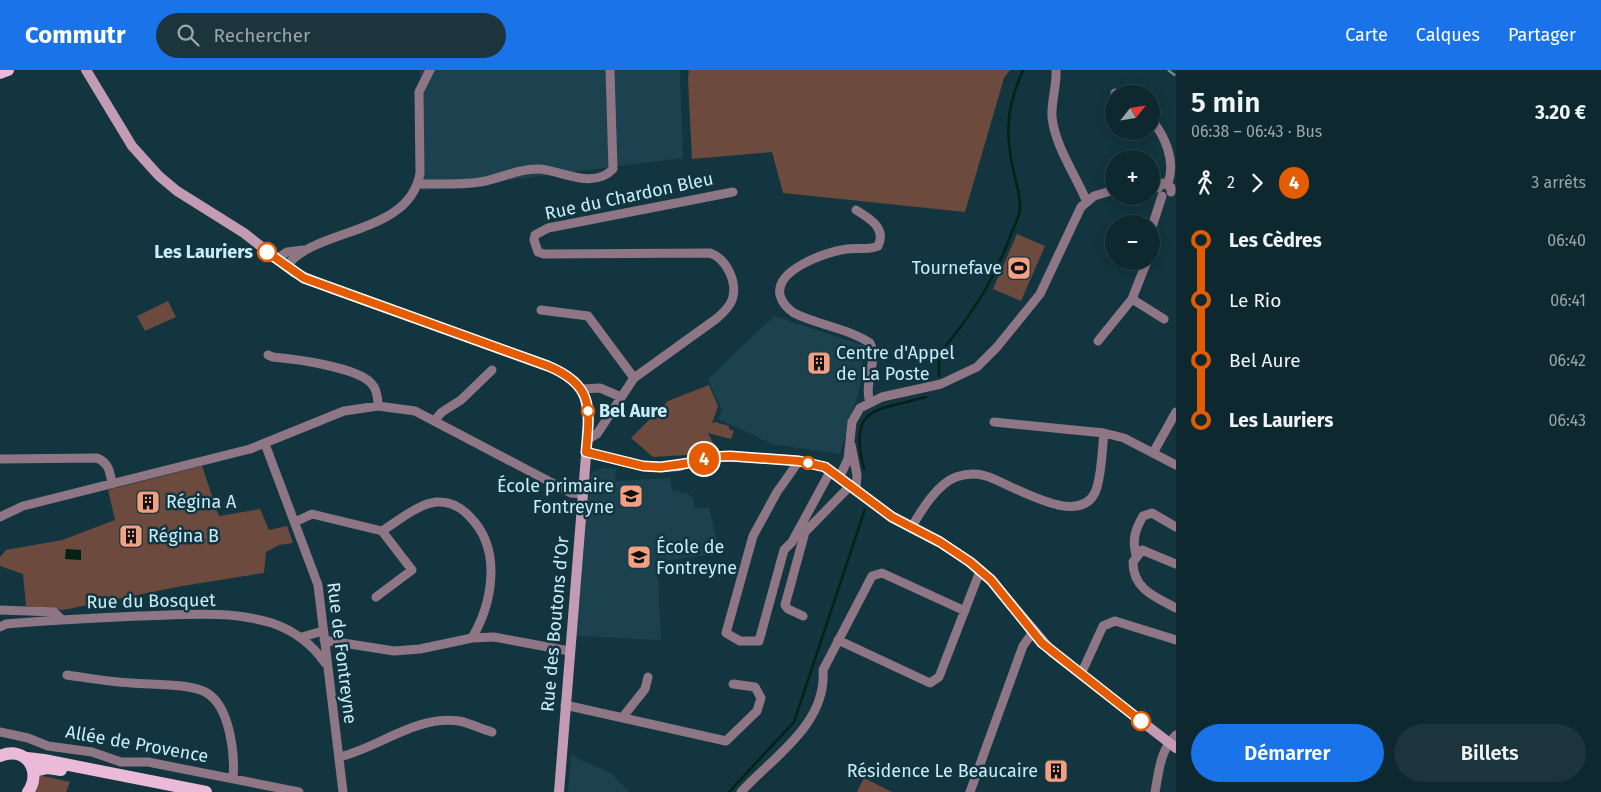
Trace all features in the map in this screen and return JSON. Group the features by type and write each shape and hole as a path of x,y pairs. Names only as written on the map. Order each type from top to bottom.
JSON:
{"main road":[{"path":"86,73 132,146 155,172 177,191 244,233 286,267 304,278 330,288 555,369 571,376 582,389"},
{"name":"Rue des Boutons d'Or","path":"559,792 587,440 588,411 582,389"},
{"path":"586,452 643,466 661,467 719,456 799,461 819,465 836,473 881,509 955,551 980,571 1052,652 1172,746"},
{"path":"0,756 13,753 26,758 62,763 206,792"},
{"path":"26,758 34,771 34,779 28,792"},
{"path":"34,771 48,768 177,792"}],"street":[{"path":"276,259 287,252 306,250 360,230 385,217 404,203 418,184 420,173 419,92 430,70"},
{"path":"418,184 481,182 504,174 539,169 569,177 600,177 608,174 613,170 610,70"},
{"path":"1056,70 1052,102 1053,124 1060,144 1086,200"},
{"path":"1160,134 1171,158 1172,190 1168,196 1160,192"},
{"path":"1160,184 1172,190"},
{"name":"Rue du Chardon Bleu","path":"587,440 597,434 634,378 716,319 727,308 732,301 733,293 726,264 716,256 700,252 544,254 538,252 535,245 535,235 548,228 733,192"},
{"path":"799,461 777,492 753,536 726,633 740,641 759,641 784,550 792,542 836,473 848,459 849,440 855,415 870,402 882,397 941,384 977,367 1040,294 1086,200 1105,193"},
{"path":"856,210 877,225 880,237 878,246 868,249 840,250 799,266 786,275 780,289 783,302 794,313 870,343 872,350 868,383 870,402"},
{"path":"286,267 293,259 306,250"},
{"path":"1098,341 1132,299 1143,270"},
{"path":"1132,299 1164,319"},
{"path":"541,310 588,316 634,378"},
{"path":"268,354 273,358 316,363 365,379 375,390 378,406"},
{"path":"434,421 442,412 461,400 492,370"},
{"path":"582,389 600,388 621,396"},
{"path":"0,517 23,506 265,444 344,411 378,406 415,411 572,493 582,494"},
{"path":"1153,453 1176,412"},
{"path":"994,422 1104,433 1124,438 1176,466"},
{"path":"912,528 942,485 955,477 967,474 984,475 1051,504 1070,508 1082,506 1097,488 1104,433"},
{"path":"803,616 788,610 785,605 800,545 806,532 853,487 857,470 849,440"},
{"name":"Rue de Fontreyne","path":"265,444 318,584 342,790"},
{"path":"0,459 97,458 106,463 112,484"},
{"path":"382,531 418,509 434,502 446,502 458,507 477,524 488,548 491,588 484,615 472,638"},
{"path":"1176,527 1152,513 1143,516 1134,534 1133,545 1136,556 1133,571 1141,586 1147,592 1176,608"},
{"path":"294,522 312,514 382,531 414,573 376,597"},
{"path":"1136,556 1142,550 1176,564"},
{"path":"838,640 930,683 939,677 980,571"},
{"path":"741,792 793,742 811,717 824,683 823,670 868,580 882,573 965,611"},
{"name":"Rue du Bosquet","path":"0,610 54,612 61,619 199,614 248,618 273,624 302,637 326,665"},
{"path":"0,627 6,624 61,619"},
{"path":"1081,674 1104,626 1109,622 1116,621 1176,640"},
{"path":"970,792 1024,646 1033,632"},
{"path":"302,637 323,635 394,651 420,649 472,638 494,637 569,651"},
{"path":"67,674 129,683 189,688 206,692 217,701 229,727 233,778"},
{"path":"622,718 645,690 648,677"},
{"path":"565,705 726,741 756,711 761,698 755,688 733,684"},
{"path":"339,757 374,745 409,728 426,723 459,721 492,732"},
{"name":"Allée de Provence","path":"0,732 28,738 48,746 92,752 121,762 148,762 299,792"},
{"path":"1155,792 1160,761 1172,746 1176,735"}],"shaded area":[{"path":"420,70 680,70 683,158 423,191"},
{"path":"689,70 1010,70 1004,78 965,212 783,193 772,152 692,159"},
{"name":"Tournefave","path":"1017,234 1045,246 1021,301 993,289"},
{"path":"168,301 176,317 145,331 137,316"},
{"path":"774,316 865,346 860,387 840,454 772,444 718,419 722,411 708,379"},
{"path":"709,385 718,406 712,423 715,422 729,426 729,429 734,431 731,439 708,433 715,447 686,455 653,457 631,438 668,401"},
{"path":"202,466 219,516 260,509 269,530 287,526 293,543 279,545 266,552 264,573 182,586 63,610 26,606 23,574 0,566 0,557 6,550 62,540 115,520 108,490"},
{"name":"École de Fontreyne","path":"603,468 616,469 615,481 670,478 672,490 689,494 694,500 694,508 709,508 720,553 657,562 661,640 576,636 590,477 593,472"},
{"path":"66,549 81,550 81,560 65,559"},
{"path":"571,755 612,774 629,792 568,792"},
{"path":"39,775 70,782 66,792 34,792"},
{"path":"864,778 892,792 857,792"}],"waterway":[{"path":"939,376 939,354 980,299 996,270 1019,215 1020,202 1011,159 1008,124 1011,103 1023,70"},
{"path":"864,469 860,448 860,433 863,422 880,409 926,397"},
{"path":"729,792 794,722 865,509"}],"railway":[{"path":"1168,70 1176,76"}],"bus line":[{"name":"4","path":"267,252 304,278 461,334 571,376 582,389 588,411 586,452 652,467 670,467 709,457 730,456 799,461 819,465 831,470 892,517 940,542 970,562 991,580 1042,643 1141,721"}],"place":[{"name":"Les Lauriers","path":"267,252"},
{"name":"Tournefave","path":"1019,268"},
{"name":"Centre d'Appel de La Poste","path":"819,363"},
{"name":"Bel Aure","path":"588,411"},
{"name":"École primaire Fontreyne","path":"631,496"},
{"name":"Régina A","path":"148,502"},
{"name":"Régina B","path":"131,536"},
{"name":"École de Fontreyne","path":"639,557"},
{"name":"Résidence Le Beaucaire","path":"1056,771"}]}
